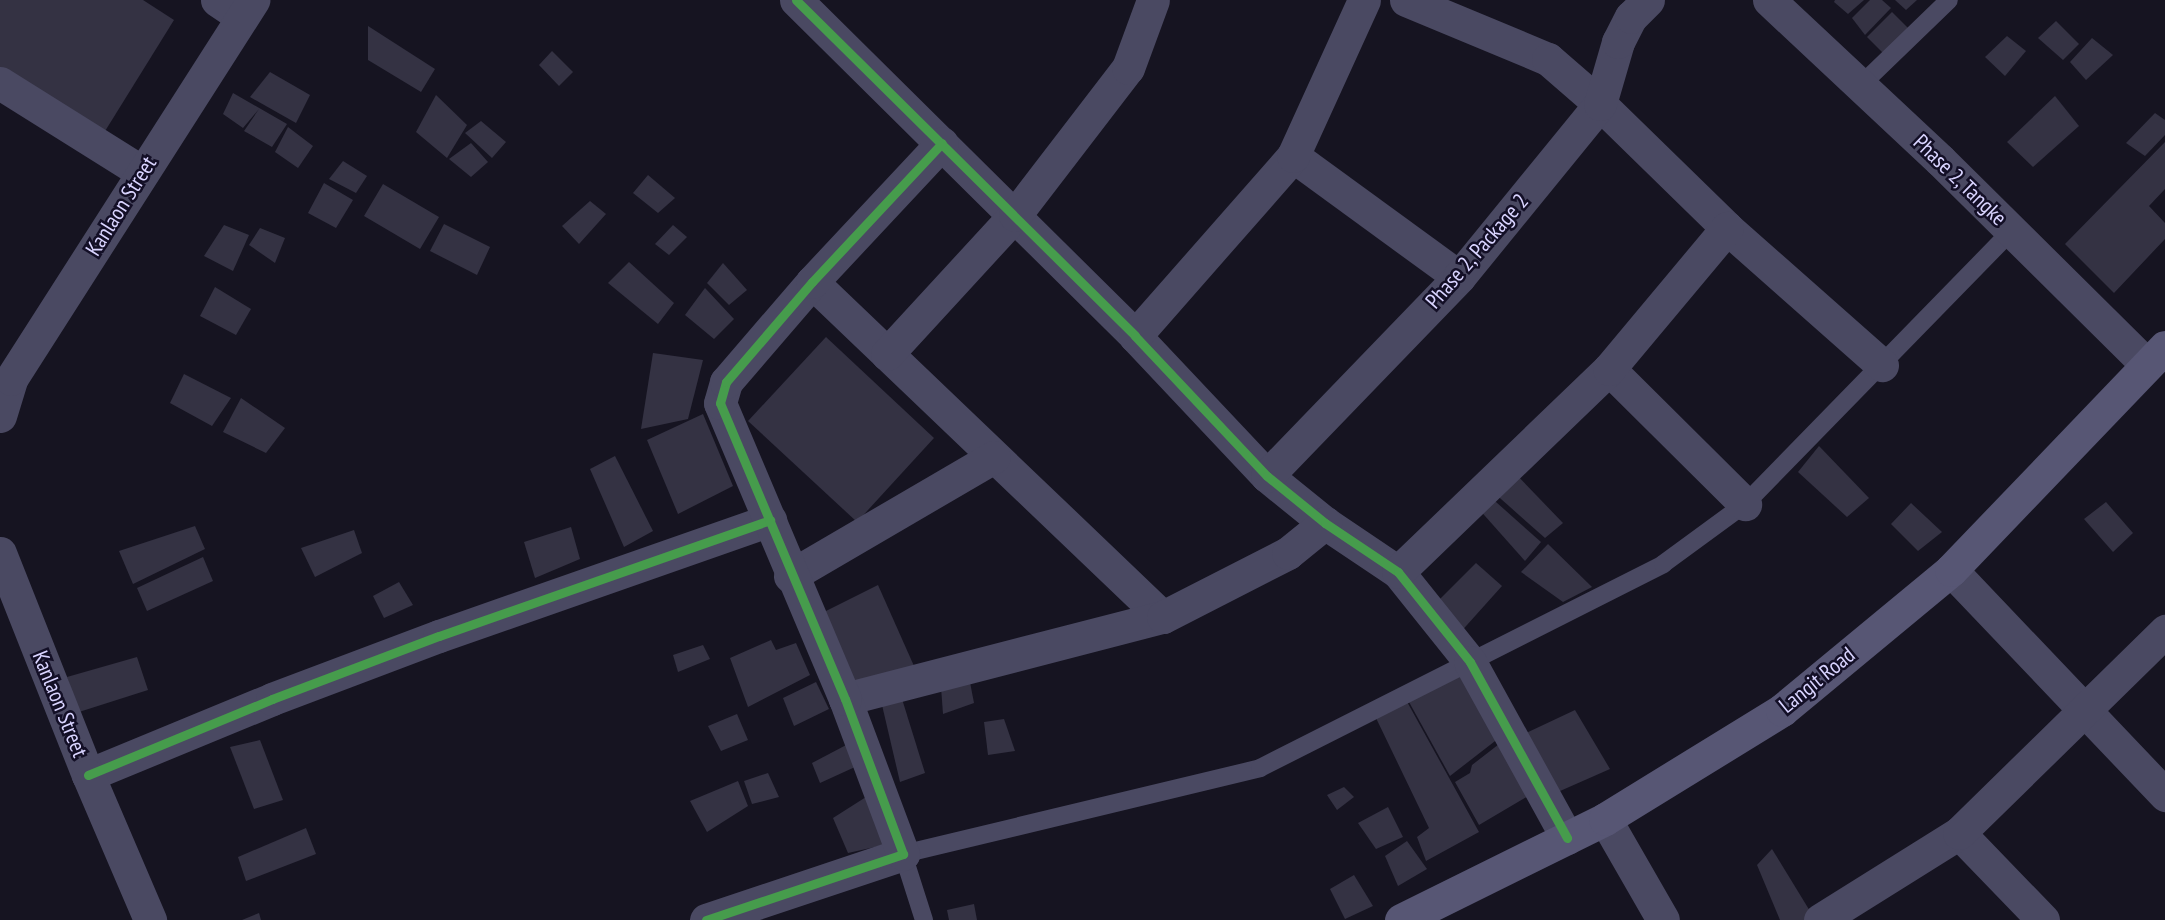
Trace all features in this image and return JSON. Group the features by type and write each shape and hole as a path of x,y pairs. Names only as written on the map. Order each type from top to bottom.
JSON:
{"main road":[{"name":"Langit Road","path":"1401,920 1605,819 1782,710 1951,570 2156,356"}],"street":[{"path":"796,0 1135,336 1267,476 1325,522 1398,572 1470,662 1567,838"},
{"path":"887,354 1015,215 1128,68 1154,0"},
{"path":"1135,336 1293,156 1364,0"},
{"path":"1406,0 1548,59 1600,104 1727,228 1882,365"},
{"name":"Phase 2, Package 2","path":"1267,476 1459,277 1600,104 1618,42 1631,17 1648,0"},
{"name":"Phase 2, Tangke","path":"1769,0 2012,230 2156,356"},
{"name":"Kanlaon Street","path":"0,416 11,379 142,172 237,6"},
{"path":"0,83 142,172"},
{"path":"706,920 903,854 844,699 790,576 770,520 720,403 726,382 812,282 942,143"},
{"path":"1293,156 1459,277"},
{"path":"1398,572 1609,369 1727,228"},
{"path":"812,282 1163,617"},
{"path":"1609,369 1745,504"},
{"path":"790,576 994,457"},
{"path":"88,775 272,699 439,636 770,520"},
{"path":"844,699 1163,617 1288,553 1325,522"},
{"name":"Kanlaon Street","path":"0,553 88,775 150,920"},
{"path":"1951,570 2165,795"},
{"path":"1821,920 1959,833 2165,631"},
{"path":"1605,819 1663,920"},
{"path":"1959,833 2043,920"}],"lane":[{"path":"1861,85 1949,0"},
{"path":"924,920 903,854 1260,768 1663,564 1745,504 2012,230"}],"building":[{"path":"0,0 143,0 174,20 102,136 0,73"},
{"path":"1835,0 1864,0 1848,14 1834,2"},
{"path":"1870,0 1882,0 1891,8 1865,35 1852,18"},
{"path":"1895,0 1917,0 1906,10"},
{"path":"1892,12 1908,28 1884,54 1867,37"},
{"path":"2056,21 2079,44 2063,60 2038,38"},
{"path":"368,26 435,69 421,92 368,60"},
{"path":"2007,36 2026,51 2005,76 1985,57"},
{"path":"2092,38 2113,55 2086,80 2070,62"},
{"path":"552,51 573,72 559,86 539,65"},
{"path":"270,72 310,95 296,123 250,97"},
{"path":"233,93 287,124 272,147 244,131 259,109 243,128 223,114"},
{"path":"436,95 467,125 447,158 416,132"},
{"path":"2055,96 2079,126 2033,167 2007,142"},
{"path":"2155,113 2165,120 2165,135 2145,156 2126,143"},
{"path":"481,121 506,142 492,158 465,133"},
{"path":"288,127 313,146 298,168 275,152"},
{"path":"2165,142 2165,189 2149,206 2165,223 2165,239 2114,293 2065,244"},
{"path":"471,143 488,162 471,177 449,159"},
{"path":"343,161 367,176 356,193 329,179"},
{"path":"648,175 675,198 658,213 633,193"},
{"path":"324,183 353,200 336,228 308,213"},
{"path":"383,184 439,217 420,249 364,216"},
{"path":"590,201 606,214 579,244 562,226"},
{"path":"444,224 490,247 477,275 430,251"},
{"path":"224,225 249,235 233,271 204,256"},
{"path":"673,225 687,237 669,255 655,244"},
{"path":"260,228 285,238 275,263 249,245"},
{"path":"629,262 674,303 658,324 608,283"},
{"path":"723,263 747,290 729,305 707,283"},
{"path":"215,287 251,309 236,335 200,316"},
{"path":"705,288 734,319 714,339 685,315"},
{"path":"826,337 934,438 857,522 748,421"},
{"path":"653,353 703,360 688,419 641,429"},
{"path":"184,374 231,398 212,426 170,403"},
{"path":"241,398 285,428 266,453 223,432"},
{"path":"703,414 733,486 678,514 647,440"},
{"path":"1819,446 1869,498 1847,517 1798,472"},
{"path":"615,456 653,531 624,547 590,469"},
{"path":"1511,469 1563,523 1545,538 1492,491"},
{"path":"1487,494 1541,542 1525,561 1477,507"},
{"path":"2106,502 2133,533 2113,552 2084,519"},
{"path":"1911,503 1942,532 1918,551 1891,524"},
{"path":"195,526 205,549 133,584 119,551"},
{"path":"571,527 580,559 535,578 524,542"},
{"path":"354,530 362,553 315,577 301,548"},
{"path":"1548,544 1592,587 1563,602 1521,572"},
{"path":"203,557 213,581 147,611 137,588"},
{"path":"1476,563 1502,586 1458,635 1435,604"},
{"path":"399,582 413,605 384,618 373,596"},
{"path":"878,585 914,666 847,688 818,615"},
{"path":"771,640 776,650 796,643 810,675 748,707 730,658"},
{"path":"703,645 710,659 678,672 673,655"},
{"path":"137,657 148,690 79,712 67,677"},
{"path":"1460,670 1499,738 1450,776 1409,702"},
{"path":"969,677 974,703 943,714 941,687"},
{"path":"816,682 829,709 794,726 783,698"},
{"path":"1405,698 1479,832 1426,861 1417,837 1429,828 1376,718"},
{"path":"902,699 925,773 900,782 882,705"},
{"path":"1575,710 1610,769 1551,795 1522,735"},
{"path":"737,714 748,740 721,751 708,726"},
{"path":"1004,719 1015,751 988,755 984,722"},
{"path":"260,740 283,800 254,809 230,747"},
{"path":"1503,741 1530,795 1479,825 1455,782 1470,773 1472,765"},
{"path":"850,743 855,767 820,783 812,763"},
{"path":"768,773 779,797 752,804 744,781"},
{"path":"738,781 748,806 707,832 690,801"},
{"path":"1344,787 1354,797 1337,810 1327,795"},
{"path":"866,797 884,845 848,853 833,818"},
{"path":"1388,807 1403,837 1376,849 1358,823"},
{"path":"306,828 316,854 246,881 238,857"},
{"path":"1407,841 1427,869 1398,886 1385,856"},
{"path":"1772,849 1813,916 1804,920 1780,920 1757,865"},
{"path":"1354,875 1373,906 1345,919 1330,889"},
{"path":"974,904 977,920 949,920 947,910"},
{"path":"259,913 261,920 242,920"}],"cycle path":[{"path":"796,0 1135,336 1267,476 1325,523 1398,572 1470,662 1567,838"},
{"path":"706,920 903,854 845,699 720,403 726,382 812,282 942,143"},
{"path":"88,775 272,699 439,636 770,520"}]}
